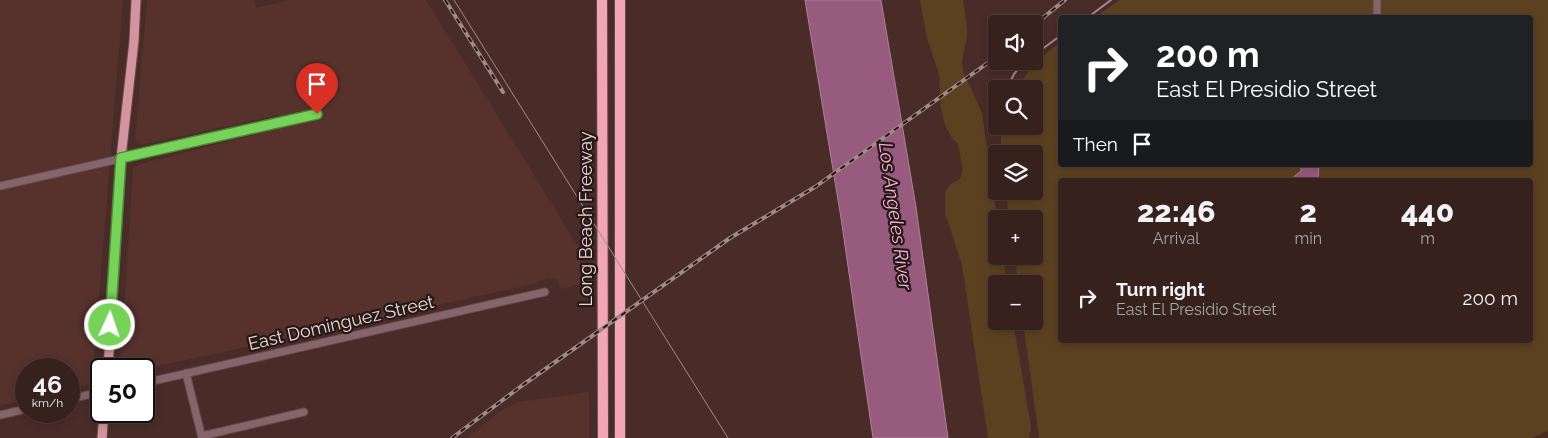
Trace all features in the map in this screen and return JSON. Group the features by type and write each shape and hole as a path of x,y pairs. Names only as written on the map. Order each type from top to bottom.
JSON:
{"highway":[{"name":"Long Beach Freeway","path":"602,0 603,438"},
{"name":"Long Beach Freeway","path":"620,0 620,438"}],"main road":[{"path":"109,358 121,158 134,41 136,0"},
{"path":"102,438 103,423"}],"street":[{"path":"1377,0 1377,15"},
{"path":"0,186 317,114"},
{"name":"East Dominguez Street","path":"155,380 545,292"},
{"path":"186,373 202,437 304,412"},
{"path":"0,415 15,412"}],"shaded area":[{"path":"0,0 123,0 94,358 90,358 90,384 80,387 80,358 15,358 15,402 0,406"},
{"path":"147,0 258,0 254,1 256,8 289,0 426,0 580,250 580,284 561,289 557,280 547,278 530,285 155,367 155,358 120,358 133,168 140,164 284,127 279,115 140,145 135,140"},
{"path":"920,0 963,0 967,37 962,61 963,71 982,113 988,155 988,200 994,200 996,210 988,210 988,265 1004,265 1006,275 988,275 988,330 1015,330 1031,427 1029,438 988,438 962,265 945,213 945,192 951,184 960,179 963,170 958,144 952,138 945,125 941,109 939,74 927,38"},
{"path":"1120,0 1548,0 1548,431 1532,438 1039,438 1024,330 1043,330 1043,275 1017,275 1016,265 1043,265 1043,210 1008,210 1007,200 1043,200 1043,145 1001,145 1001,135 1043,135 1043,80 1023,80 1030,70 1043,70 1043,57 1058,44 1058,167 1533,167 1533,15 1098,15"},
{"path":"589,392 589,438 467,438 500,411 519,402"}],"water":[{"name":"Los Angeles River","path":"805,0 881,0 916,207 948,438 873,438 841,218"},
{"path":"1301,167 1319,167 1318,178 1292,178 1301,171"}],"waterway":[{"path":"1091,15 1111,0"},
{"path":"1043,48 1058,37"},
{"path":"1011,80 1017,70"}],"tram line":[{"path":"454,0 728,438"}],"railway":[{"path":"445,0 503,92"},
{"path":"1043,18 1065,0"},
{"path":"452,438 520,387 730,238 815,187 988,63"}],"route":[{"path":"110,325 121,158 317,114"}]}
